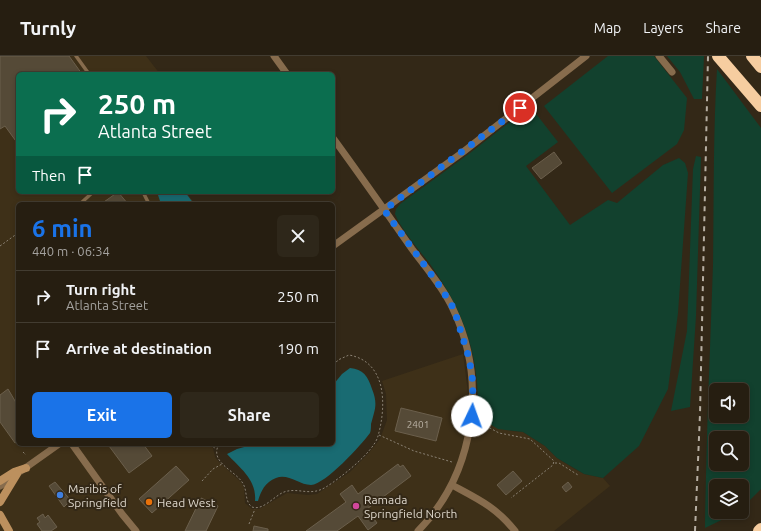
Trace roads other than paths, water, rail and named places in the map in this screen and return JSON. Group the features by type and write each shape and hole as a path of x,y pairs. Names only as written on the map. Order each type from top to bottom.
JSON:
{"highway":[{"path":"718,56 761,106"},
{"path":"752,56 761,68"},
{"path":"758,56 761,59"},
{"path":"734,75 761,113"}],"street":[{"path":"274,56 286,72"},
{"path":"335,245 478,141 586,56"},
{"path":"659,56 672,72"},
{"path":"335,141 447,297 461,330 469,358 473,383 472,416 466,448 452,485 434,513 418,531"},
{"path":"0,486 56,446"},
{"path":"73,446 136,531"},
{"path":"0,481 14,472 26,468"},
{"path":"0,502 17,474"},
{"path":"452,485 490,506 502,515 515,531"},
{"path":"0,515 9,531"}],"lane":[{"path":"76,56 88,72"},
{"path":"82,202 91,194"}],"water":[{"path":"158,194 186,194 192,202 160,202"},
{"path":"350,368 355,369 362,372 369,380 375,399 370,433 343,463 317,483 311,485 285,477 276,478 266,484 258,501 255,501 253,487 247,475 227,454 248,446 335,446 335,383 342,374"}],"railway":[{"path":"695,531 700,414 708,56"}],"place":[{"name":"Maribis of Springfield","path":"60,495"},
{"name":"Head West","path":"149,502"},
{"name":"Ramada Springfield North","path":"356,506"}]}
